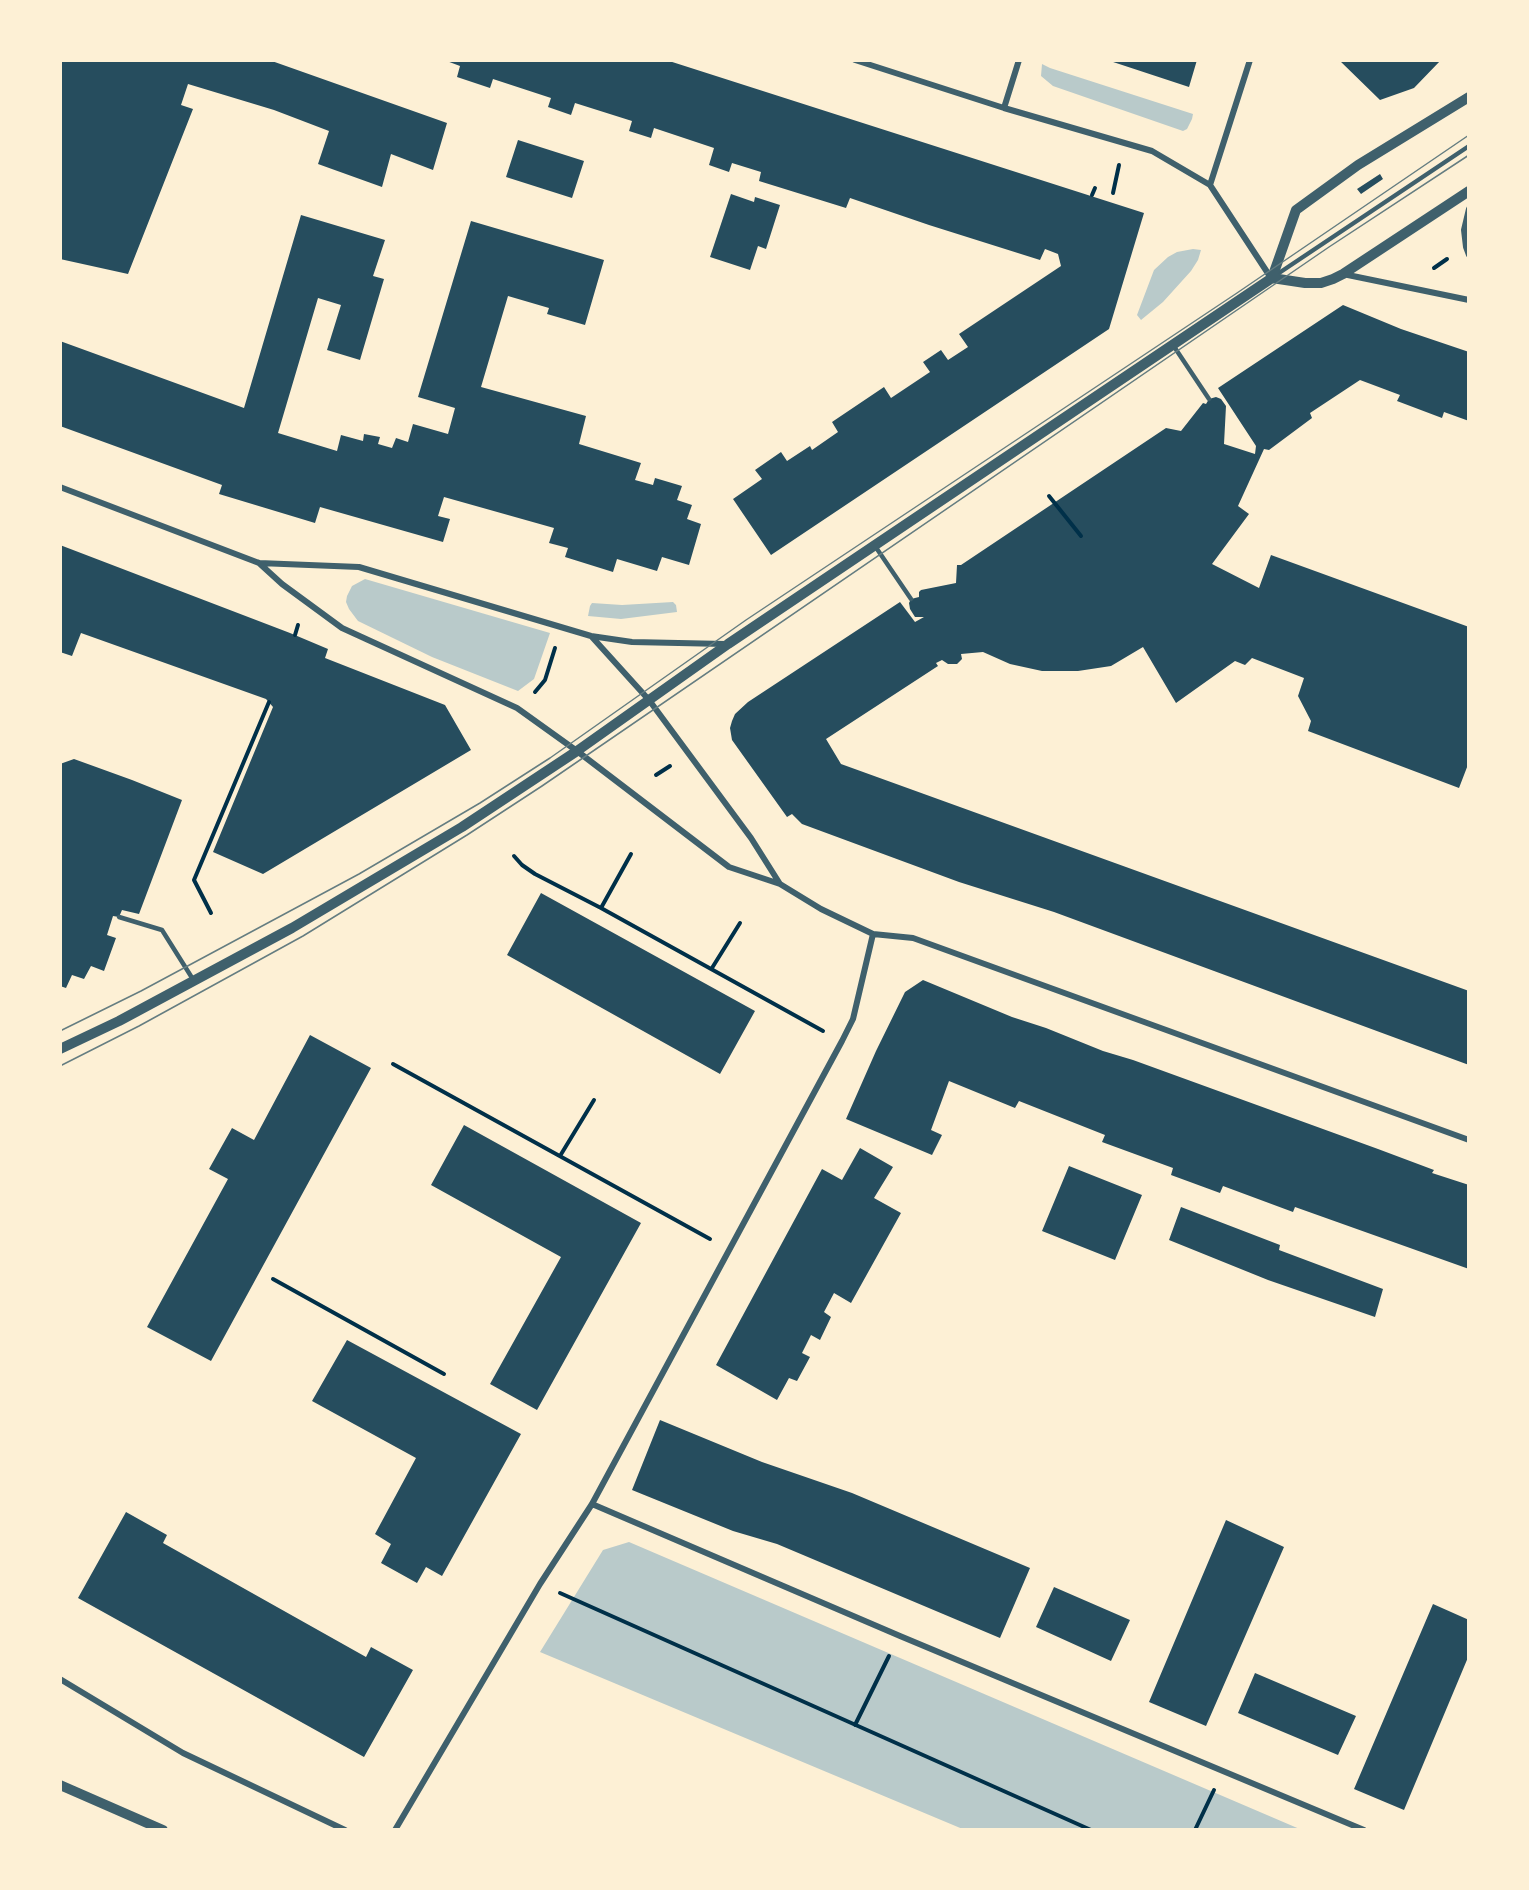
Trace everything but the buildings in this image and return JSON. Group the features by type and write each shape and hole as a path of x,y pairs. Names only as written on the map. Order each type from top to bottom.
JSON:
{"street":[{"path":"855,60 1004,108 1152,151 1210,184 1272,278 1321,283 1343,274 1469,191"},
{"path":"1004,108 1019,60"},
{"path":"1210,184 1250,60"},
{"path":"60,1049 118,1021 292,928 462,827 577,751 728,645 1272,278 1296,210 1358,165 1469,97"},
{"path":"1469,209 1464,230 1469,255"},
{"path":"1343,274 1469,300"},
{"path":"60,488 259,563 359,567 591,636 632,642 728,645"},
{"path":"259,563 282,584 342,628 517,708 729,867 780,884 821,909 873,934 913,938 1469,1140"},
{"path":"591,636 649,700 751,838 780,884"},
{"path":"395,1830 540,1584 592,1504 854,1019 873,934"},
{"path":"592,1504 1364,1830"},
{"path":"60,1679 183,1753 345,1830"},
{"path":"60,1785 163,1830"}],"lane":[{"path":"1272,278 1469,146"},
{"path":"1173,345 1209,399"},
{"path":"876,546 912,599"},
{"path":"119,917 162,930 194,981"}],"path":[{"path":"1113,193 1119,169"},
{"path":"1092,195 1095,188"},
{"path":"1428,272 1452,256"},
{"path":"1049,496 1081,536"},
{"path":"533,694 545,680 555,647"},
{"path":"211,913 194,880 269,702"},
{"path":"656,775 672,765"},
{"path":"601,908 631,854"},
{"path":"514,856 535,874 712,968 842,1041"},
{"path":"712,968 740,923"},
{"path":"393,1064 729,1250"},
{"path":"560,1156 594,1100"},
{"path":"273,1279 444,1374"},
{"path":"540,1584 1091,1830"},
{"path":"855,1725 900,1636"},
{"path":"1195,1830 1223,1771"}],"shaded area":[{"path":"1042,64 1193,114 1192,119 1187,129 1183,131 1053,86 1041,76"},
{"path":"1201,250 1191,271 1163,302 1141,320 1137,315 1154,270 1177,252"},
{"path":"365,579 550,633 534,679 518,691 432,657 358,621 349,609 346,602 347,596 352,586"},
{"path":"673,602 677,612 621,619 588,616 592,603 622,605"},
{"path":"629,1542 1302,1830 965,1830 540,1652 603,1550"}],"tram line":[{"path":"60,1031 141,991 359,874 480,803 550,758 746,620 1237,293 1469,135"},
{"path":"60,1066 139,1026 303,936 467,835 1329,247 1469,155"}]}
